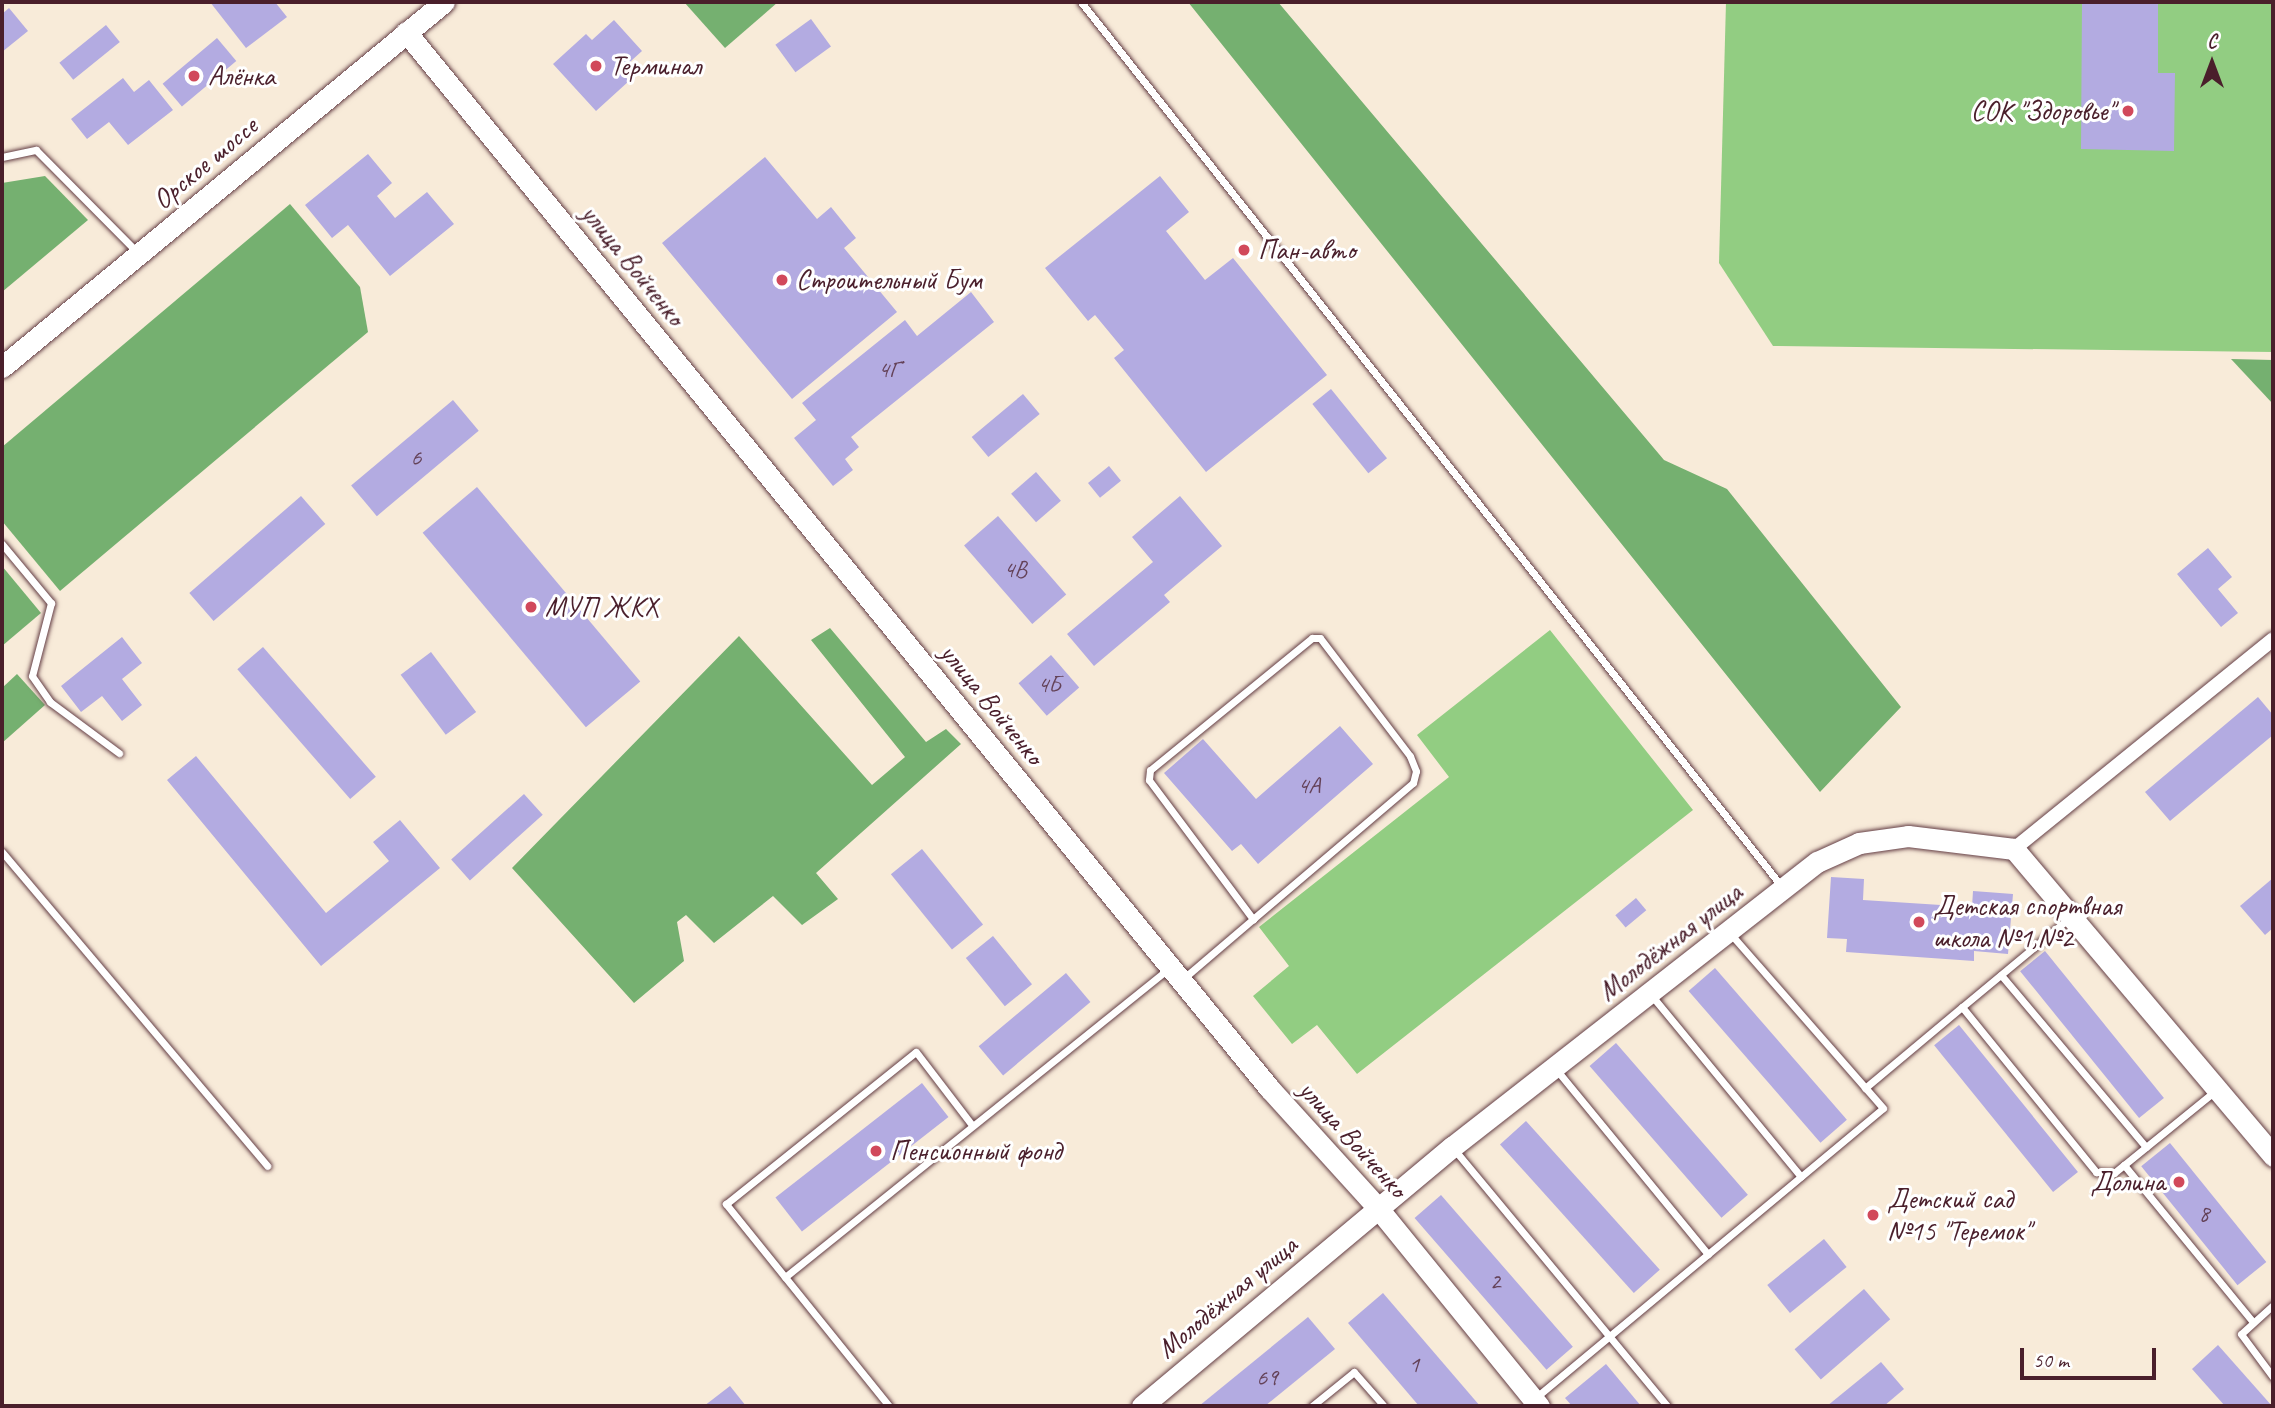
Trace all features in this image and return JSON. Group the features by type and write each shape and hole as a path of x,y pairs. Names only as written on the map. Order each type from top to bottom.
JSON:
{"main road":[{"name":"Орское шоссе","path":"2,367 444,2"},
{"name":"улица Войченко","path":"406,32 1270,1089 1377,1207 1537,1403"},
{"name":"Молодёжная улица","path":"1142,1406 1377,1207 1817,862 1859,843 1908,836 2014,849"},
{"path":"2014,849 2273,1156"}],"street":[{"path":"2014,849 2273,639"}],"lane":[{"path":"1081,2 1783,888"},
{"path":"2,157 36,150 138,254"},
{"path":"2,544 51,603 32,676 50,702 119,753"},
{"path":"785,1277 972,1125 1253,919 1413,783 1416,771 1410,756 1320,638 1312,638 1150,770 1149,780 1253,919"},
{"path":"2,852 267,1166"},
{"path":"1865,1088 2071,917"},
{"path":"1537,1403 1609,1337 1883,1108 1728,931"},
{"path":"2001,975 2146,1147"},
{"path":"1649,993 1801,1177"},
{"path":"1962,1007 2096,1172 2114,1173 2217,1089"},
{"path":"889,1406 726,1204 916,1052 972,1125"},
{"path":"1554,1068 1708,1254"},
{"path":"1452,1147 1667,1406"},
{"path":"2124,1165 2253,1322"},
{"path":"2273,1305 2241,1335 2243,1342 2273,1377"},
{"path":"1312,1406 1354,1372 1384,1406"}],"green space":[{"path":"684,2 778,2 725,48"},
{"path":"1188,2 1278,2 1664,460 1727,489 1901,707 1820,792"},
{"path":"1726,2 2273,2 2273,352 1773,346 1719,263"},
{"path":"45,176 88,220 2,292 2,183"},
{"path":"290,204 360,287 368,332 60,591 2,521 2,447"},
{"path":"2231,359 2273,360 2273,404"},
{"path":"2,566 41,613 2,646"},
{"path":"830,628 926,742 946,729 961,744 816,873 838,899 802,925 773,896 714,943 686,915 677,922 684,961 634,1003 512,868 739,636 872,785 905,757 811,640"},
{"path":"1550,630 1693,810 1357,1074 1317,1025 1292,1044 1253,996 1289,966 1259,927 1449,777 1417,735"},
{"path":"17,674 45,705 2,743 2,688"}],"building":[{"path":"210,2 275,2 287,17 246,48"},
{"name":"СОК \"Здоровье\"","path":"2082,2 2158,2 2158,73 2175,73 2174,151 2081,149"},
{"path":"9,8 28,31 2,52 2,14"},
{"path":"811,19 831,47 795,72 775,45"},
{"path":"614,20 642,51 620,71 629,81 596,111 553,64 586,34 592,40"},
{"path":"106,25 120,42 73,80 59,63"},
{"path":"217,38 236,61 182,107 163,84"},
{"path":"123,78 134,92 149,80 173,110 128,145 109,122 87,139 71,119"},
{"path":"368,154 392,183 377,196 395,218 427,192 454,224 390,276 348,225 332,238 305,205"},
{"name":"Строительный Бум","path":"765,157 817,219 831,207 856,238 844,248 897,312 792,399 662,243"},
{"path":"1160,176 1189,212 1166,231 1205,280 1233,258 1327,375 1206,472 1114,358 1124,350 1095,315 1088,321 1045,268"},
{"path":"971,292 994,322 851,437 859,447 845,459 853,470 833,486 794,438 816,420 802,403 905,320 917,336"},
{"path":"1331,389 1387,458 1368,473 1312,404"},
{"path":"1023,394 1040,414 988,457 972,437"},
{"path":"453,400 479,431 377,516 351,485"},
{"path":"1109,466 1121,481 1100,498 1088,483"},
{"path":"1036,472 1061,501 1036,522 1011,494"},
{"name":"МУП ЖКХ","path":"477,487 640,682 586,727 423,533"},
{"path":"301,496 325,524 214,621 189,593"},
{"path":"1180,496 1222,546 1164,595 1170,602 1094,666 1067,634 1153,562 1132,537"},
{"path":"998,516 1066,594 1032,624 964,546"},
{"path":"2208,548 2232,577 2218,589 2238,613 2221,627 2177,574"},
{"path":"122,637 142,663 122,679 142,705 122,721 102,696 81,712 61,686"},
{"path":"263,647 376,777 350,799 237,669"},
{"path":"431,652 476,712 446,735 401,675"},
{"path":"1051,655 1079,687 1047,716 1019,683"},
{"path":"2258,697 2273,715 2273,735 2170,821 2145,792"},
{"path":"1340,726 1373,764 1258,864 1241,844 1232,851 1164,773 1203,739 1256,799"},
{"path":"196,756 326,913 389,861 373,842 400,820 440,868 321,966 167,780"},
{"path":"524,794 543,815 470,880 451,860"},
{"path":"922,849 983,924 952,950 891,874"},
{"name":"Детская спортвная школа №1,№2","path":"1831,877 1864,879 1863,900 1972,907 1973,891 2013,894 2008,954 1974,951 1974,961 1846,952 1847,939 1827,938"},
{"path":"2273,878 2273,928 2265,935 2240,906"},
{"path":"1636,898 1646,910 1626,928 1615,915"},
{"path":"993,936 1032,984 1005,1006 966,958"},
{"path":"2045,951 2164,1098 2139,1118 2020,971"},
{"path":"1715,968 1847,1120 1820,1143 1689,991"},
{"path":"1066,973 1090,1002 1003,1075 979,1046"},
{"path":"1959,1025 2078,1172 2053,1192 1934,1045"},
{"path":"1616,1043 1748,1195 1721,1218 1590,1066"},
{"path":"922,1083 948,1117 802,1231 775,1198"},
{"path":"1526,1121 1660,1270 1634,1293 1500,1144"},
{"path":"2170,1143 2266,1262 2238,1285 2141,1166"},
{"path":"1441,1195 1573,1347 1546,1370 1415,1218"},
{"path":"1824,1239 1847,1267 1790,1313 1767,1285"},
{"path":"1864,1289 1890,1319 1821,1380 1795,1349"},
{"path":"1383,1293 1480,1406 1419,1406 1348,1323"},
{"path":"1308,1317 1335,1349 1265,1406 1199,1406"},
{"path":"2218,1345 2272,1406 2225,1406 2192,1369"},
{"path":"1881,1362 1904,1389 1884,1406 1827,1406"},
{"path":"1606,1364 1641,1406 1572,1406 1565,1398"},
{"path":"730,1386 746,1406 704,1406"}],"place":[{"name":"Терминал","path":"596,66"},
{"name":"Алёнка","path":"194,76"},
{"name":"СОК \"Здоровье\"","path":"2128,111"},
{"name":"Пан-авто","path":"1244,250"},
{"name":"Строительный Бум","path":"782,280"},
{"name":"МУП ЖКХ","path":"531,607"},
{"name":"Детская спортвная школа №1,№2","path":"1919,922"},
{"name":"Пенсионный фонд","path":"876,1151"},
{"name":"Долина","path":"2179,1182"},
{"name":"Детский сад №15 \"Теремок\"","path":"1873,1215"}]}
